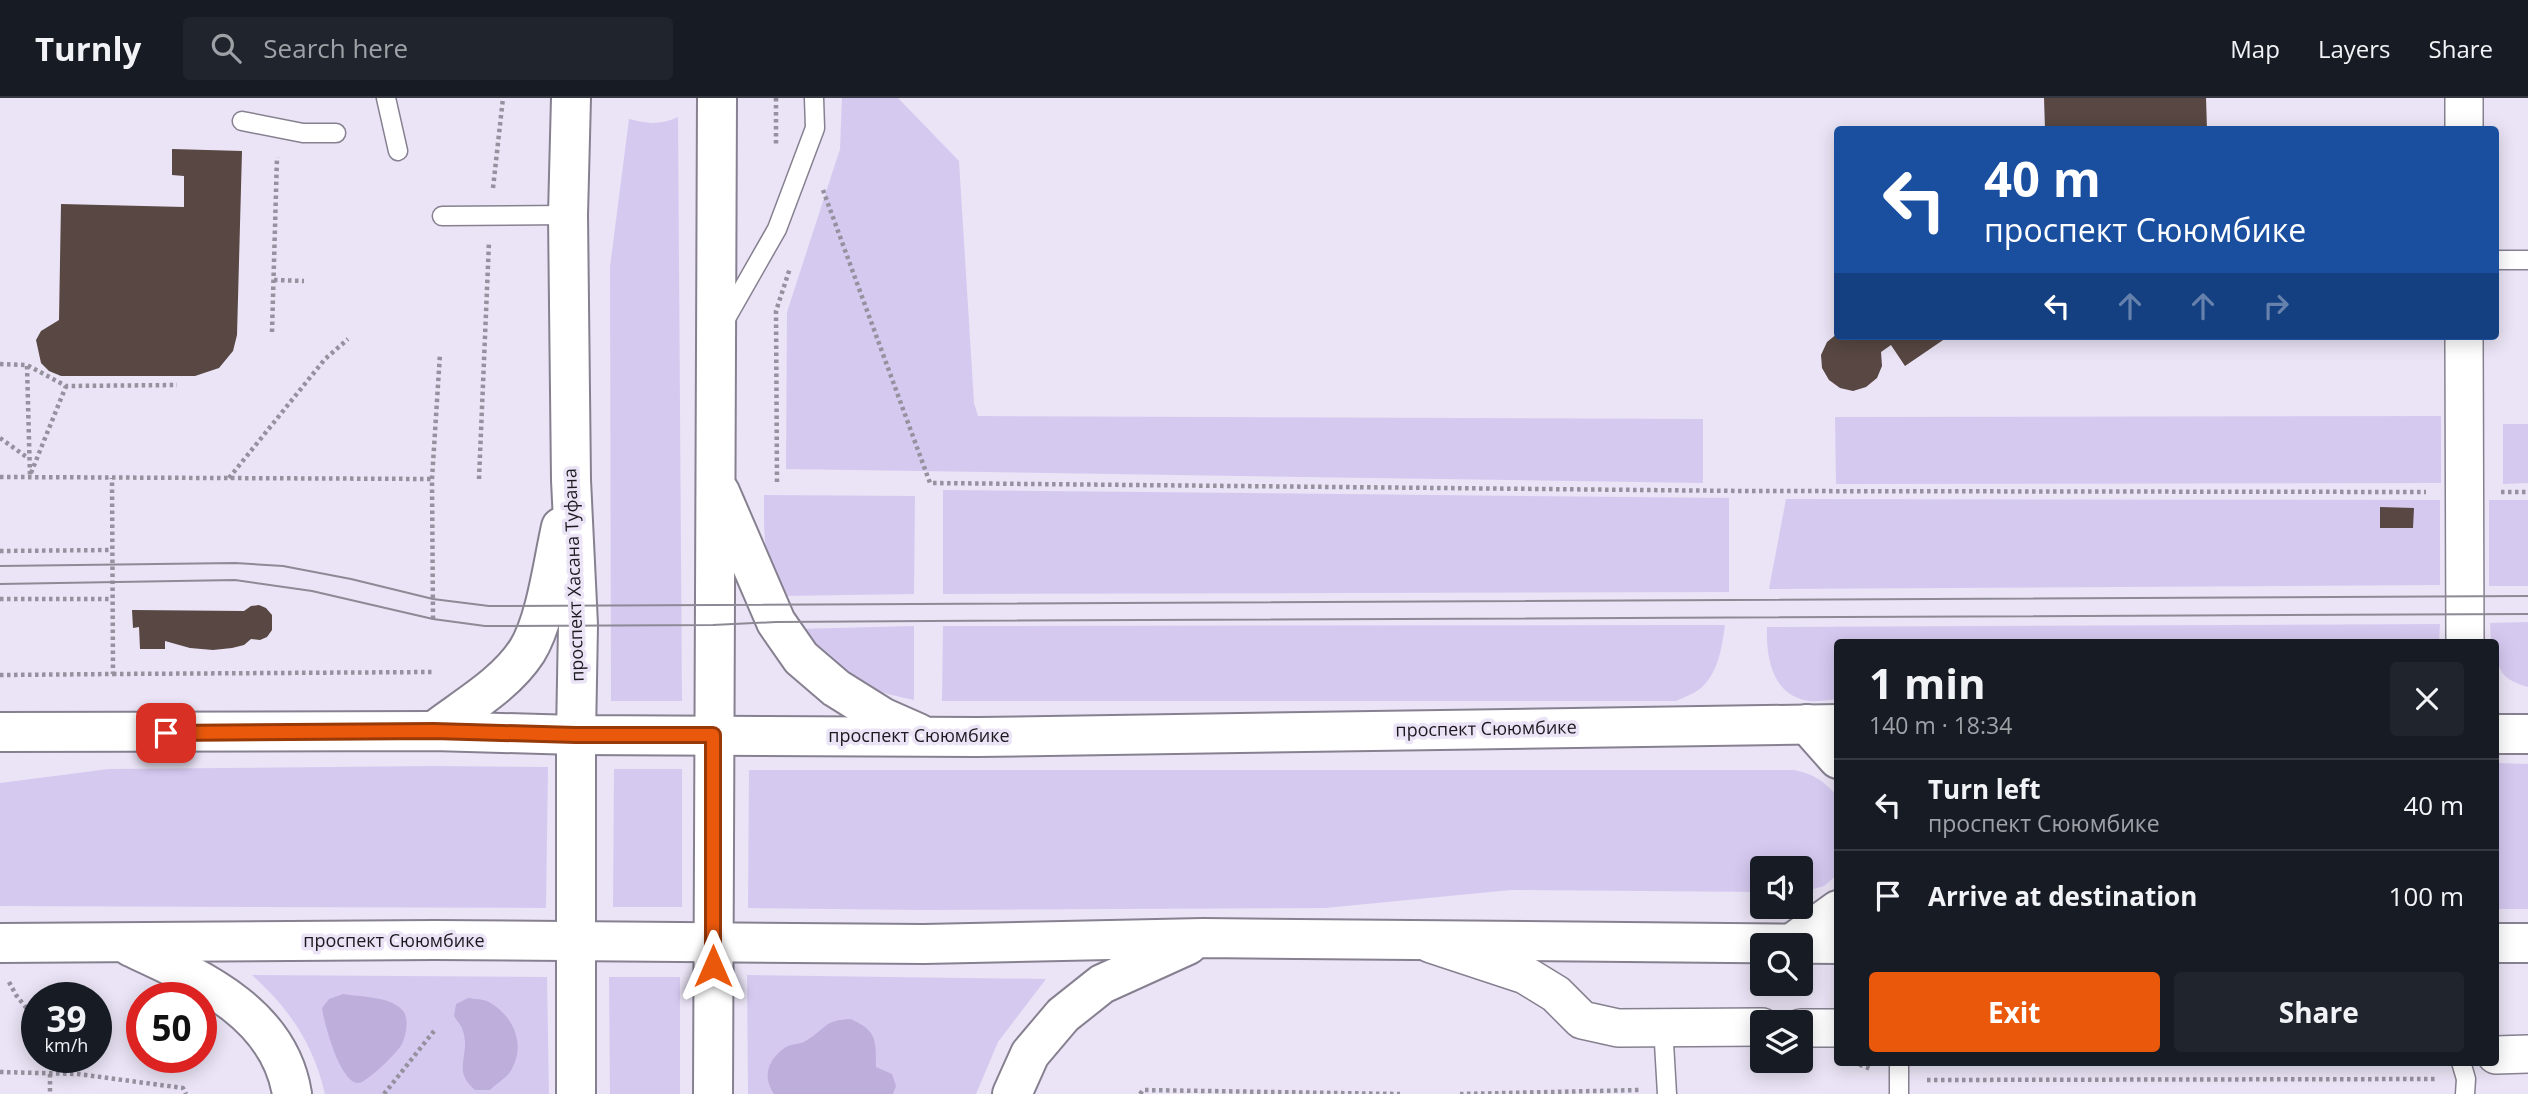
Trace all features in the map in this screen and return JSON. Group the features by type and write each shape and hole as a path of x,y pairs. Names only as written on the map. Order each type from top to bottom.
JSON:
{"main road":[{"name":"проспект Хасана Туфана","path":"571,98 568,215 571,480 579,625 576,735 576,1094"},
{"path":"713,1094 717,98"},
{"path":"434,731 493,687 527,650 543,605 571,480"},
{"path":"716,482 776,622 801,658 836,688 884,718 926,737"},
{"path":"1822,724 1834,750"},
{"name":"проспект Сююмбике","path":"0,732 434,731 576,735 926,737 1822,724"},
{"path":"2499,734 2528,734"},
{"path":"1806,933 1834,913"},
{"path":"1012,1094 1030,1054 1063,1015 1102,984 1203,938"},
{"name":"проспект Сююмбике","path":"0,943 576,940 924,944 1203,938 1750,944"},
{"path":"120,942 192,975 249,1014 278,1051 292,1094"},
{"path":"2499,943 2528,943"},
{"name":"проспект Сююмбике","path":"1813,944 1834,944"}],"street":[{"path":"2464,98 2464,126"},
{"path":"2465,340 2465,639"},
{"path":"1417,940 1525,975 1556,994 1582,1020 1618,1028 1750,1027"},
{"path":"1813,1028 1834,1028"},
{"path":"2499,1055 2528,1054"}],"lane":[{"path":"386,98 398,151"},
{"path":"716,337 777,229 815,128 814,98"},
{"path":"242,121 303,133 336,133"},
{"path":"442,216 568,215"},
{"path":"2499,260 2528,260"},
{"path":"1663,1026 1666,1091"}],"path":[{"path":"479,479 490,215 503,98"},
{"path":"272,331 277,128"},
{"path":"819,180 930,483 1745,491 2464,492"},
{"path":"777,482 776,311 793,259"},
{"path":"274,280 304,281"},
{"path":"229,478 325,359 348,339"},
{"path":"433,619 432,479 440,354"},
{"path":"0,364 27,365 66,386 177,385"},
{"path":"27,365 30,477"},
{"path":"30,477 66,386"},
{"path":"0,438 29,459"},
{"path":"0,477 432,479"},
{"path":"112,478 113,674"},
{"path":"0,551 112,550"},
{"path":"0,599 113,599"},
{"path":"0,675 433,672"},
{"path":"9,981 21,1001"},
{"path":"384,1094 434,1031"},
{"path":"1864,1066 1899,1079 2464,1078"},
{"path":"0,1072 78,1073 183,1088 186,1094"},
{"path":"50,1074 50,1094"},
{"path":"1140,1094 1143,1090 1400,1094"},
{"path":"1460,1094 1666,1091"}],"shaded area":[{"path":"842,98 898,98 959,161 974,403 978,416 1703,419 1703,483 786,469 787,312 840,149"},
{"path":"678,117 682,701 611,701 610,267 629,119 654,123"},
{"path":"2441,416 2441,483 1836,484 1835,417"},
{"path":"2503,424 2528,424 2528,483 2503,484"},
{"path":"943,490 1729,498 1729,592 943,594"},
{"path":"764,495 915,496 914,594 781,596 766,547"},
{"path":"1786,499 2440,500 2440,585 1769,589"},
{"path":"2489,500 2528,500 2528,586 2489,586"},
{"path":"2528,622 2528,687 2512,681 2502,672 2499,666 2499,639 2491,639 2490,623"},
{"path":"2440,624 2439,639 1834,639 1834,699 1816,701 1793,696 1778,681 1770,660 1767,627"},
{"path":"1725,625 1719,658 1707,682 1698,690 1676,701 942,701 943,626"},
{"path":"914,626 914,700 881,692 850,679 832,666 797,629"},
{"path":"2499,763 2528,764 2528,909 2499,909"},
{"path":"548,767 546,908 0,906 0,783 109,769"},
{"path":"614,769 682,769 682,907 613,907"},
{"path":"749,770 1794,770 1818,779 1834,793 1834,878 1824,886 1813,889 1813,856 1750,856 1750,892 1511,890 1325,908 748,908"},
{"path":"252,975 547,977 549,1094 325,1094 314,1059 298,1028 278,1001"},
{"path":"747,975 1046,979 998,1042 976,1094 748,1094"},
{"path":"609,977 680,977 680,1094 610,1094"},
{"path":"343,994 392,1003 404,1012 406,1020 405,1036 399,1048 375,1073 358,1083 351,1080 339,1063 322,1008 329,999"},
{"path":"468,998 487,1001 498,1008 515,1032 515,1062 508,1074 490,1090 475,1090 464,1076 465,1040 454,1016 456,1004"},
{"path":"851,1019 860,1023 873,1037 876,1067 892,1074 896,1086 893,1094 774,1094 768,1074 771,1062 780,1052 789,1046 805,1042 831,1023"}],"building":[{"path":"2044,98 2206,98 2207,126 2045,126"},
{"path":"172,149 242,151 237,335 233,351 219,368 195,376 61,376 49,371 41,363 36,340 41,331 59,320 61,204 184,207 184,176 172,175"},
{"path":"1834,336 1834,340 1943,340 1905,366 1891,345 1881,352 1882,366 1877,378 1866,387 1853,391 1840,388 1829,380 1822,368 1821,355 1827,342"},
{"path":"2380,507 2414,508 2413,528 2380,528"},
{"path":"259,605 272,615 272,630 267,637 260,640 251,639 244,645 232,648 190,648 165,641 165,649 140,649 139,627 133,628 132,610 244,611"}],"tram line":[{"path":"0,566 235,563 283,566 433,599 489,606 2528,596"},
{"path":"0,584 235,580 312,591 433,619 485,626 928,621 2528,614"}],"route":[{"path":"166,733 434,731 713,735 713,966"}]}
